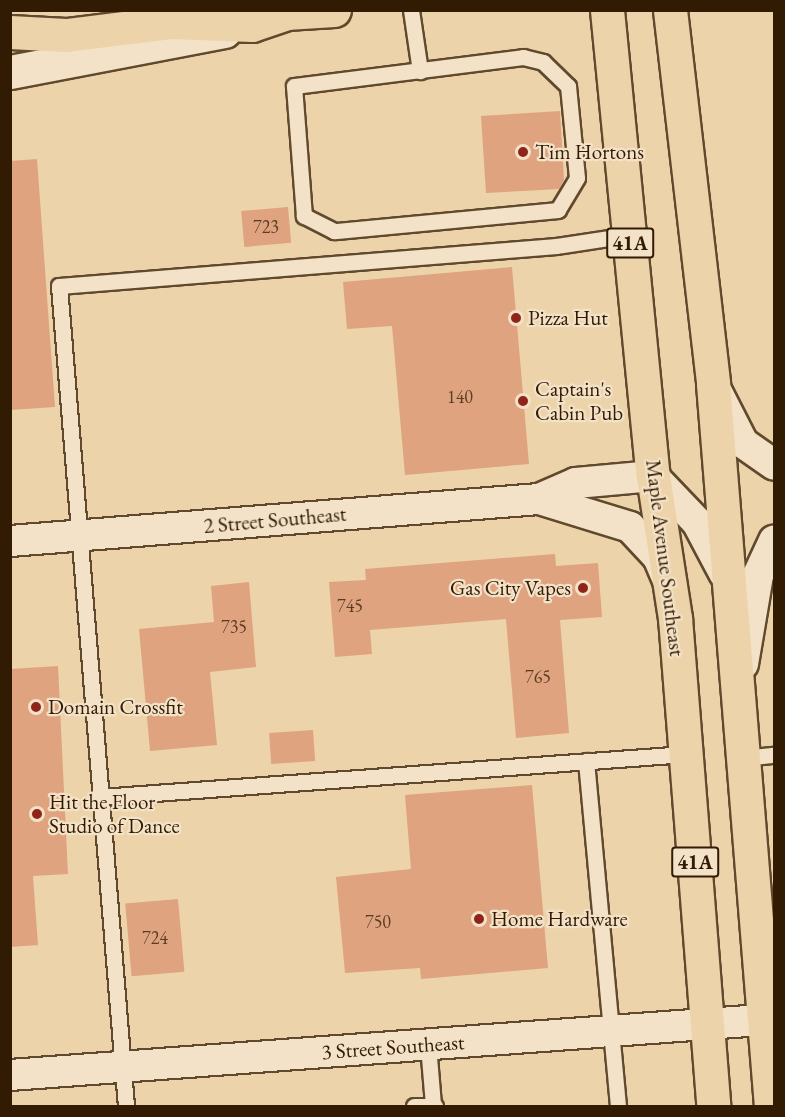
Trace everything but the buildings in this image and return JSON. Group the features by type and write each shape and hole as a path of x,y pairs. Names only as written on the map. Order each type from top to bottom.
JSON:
{"main road":[{"path":"10,32 88,10"},
{"path":"10,32 66,35 170,22 252,25 286,13 334,10"},
{"name":"Maple Avenue Southeast","path":"606,10 653,476 675,618 713,1107"},
{"name":"41A","path":"670,10 713,384 724,573 739,694 759,757 771,1107"}],"street":[{"path":"10,72 252,25"},
{"path":"713,384 743,443 774,465"},
{"path":"653,476 697,522 724,573"},
{"name":"2 Street Southeast","path":"10,542 539,499 576,483 653,476"},
{"name":"2 Street Southeast","path":"539,499 630,527 666,573 675,618"},
{"path":"739,694 758,575 774,540"},
{"name":"3 Street Southeast","path":"10,1075 768,1019"}],"lane":[{"path":"411,10 420,71"},
{"path":"524,57 543,62 568,86 577,178 558,210 334,231 304,216 294,86 420,71 524,57"},
{"path":"126,1107 59,286 556,246 629,235"},
{"path":"100,797 686,754"},
{"path":"586,761 609,1031 618,1107"},
{"path":"414,1107 434,1106 428,1045"}],"place":[{"name":"Tim Hortons","path":"523,152"},
{"name":"Pizza Hut","path":"516,318"},
{"name":"Captain's Cabin Pub","path":"523,401"},
{"name":"Gas City Vapes","path":"583,588"},
{"name":"Domain Crossfit","path":"36,707"},
{"name":"Hit the Floor Studio of Dance","path":"37,814"},
{"name":"Home Hardware","path":"479,919"}]}
